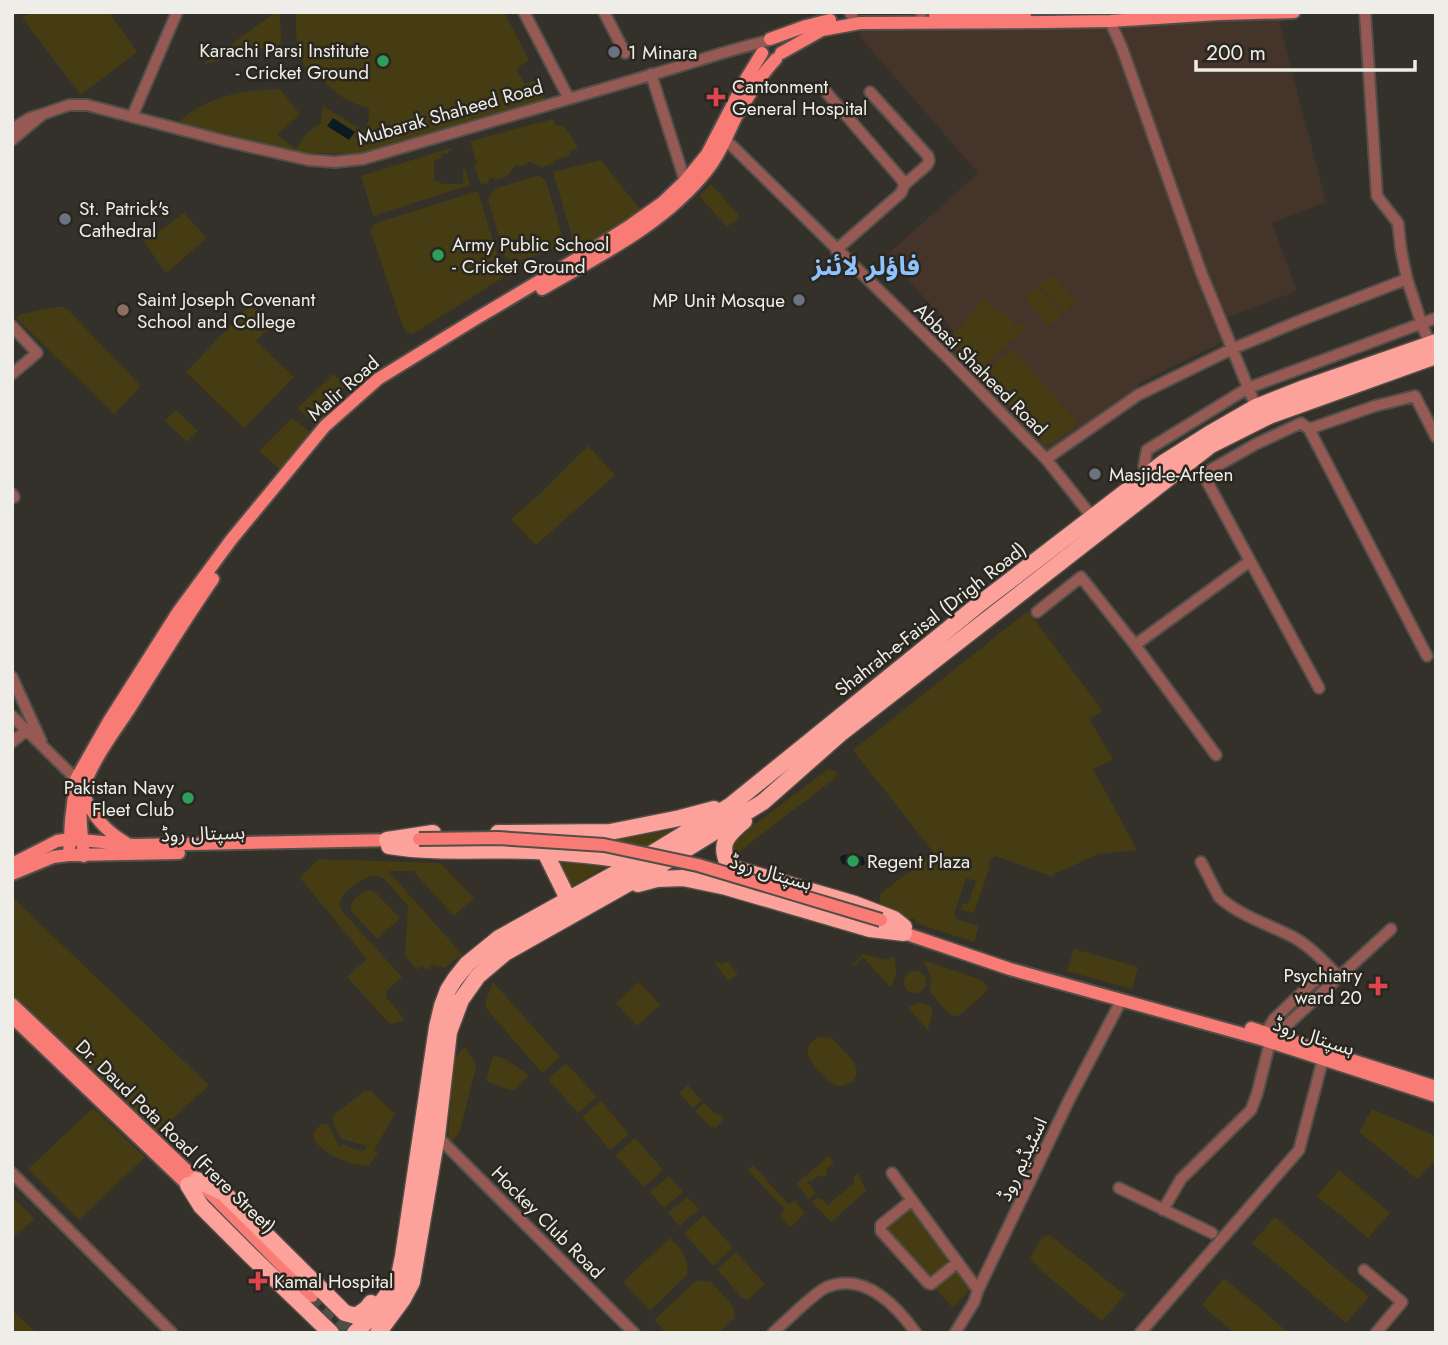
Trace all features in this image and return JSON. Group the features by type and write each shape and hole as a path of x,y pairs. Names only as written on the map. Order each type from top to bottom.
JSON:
{"highway":[{"name":"Shahrah-e-Faisal (Drigh Road)","path":"472,970 499,938 569,901 731,805 978,605 1163,463 1256,407 1304,388 1434,347"},
{"name":"Shahrah-e-Faisal (Drigh Road)","path":"472,970 654,869 762,802 841,734 1211,445 1269,416 1434,347"},
{"path":"762,802 726,840 723,849 730,867 855,904 894,919 904,930"},
{"path":"388,843 439,833 603,833 731,805"},
{"path":"603,833 612,858"},
{"path":"388,843 412,850 545,852 636,862"},
{"path":"545,852 569,901"},
{"path":"621,887 683,878 733,889 870,929 904,930"},
{"path":"355,1333 398,1281 443,1030 461,1000 472,970"},
{"path":"380,1331 412,1282 437,1136 443,1030"},
{"path":"192,1183 224,1193 345,1313 356,1316"},
{"path":"192,1183 201,1206 331,1333"},
{"path":"349,1333 355,1324 356,1316 366,1309 404,1256"}],"main road":[{"path":"765,46 806,26 851,14 1026,13 1115,16 1294,12"},
{"path":"765,46 769,60 822,30 860,23 1046,23 1115,16"},
{"path":"765,46 779,42 782,47 779,56"},
{"name":"Malir Road","path":"69,855 76,840 86,782 101,754 205,590 283,485 322,439 383,384 606,252 662,215 681,199 708,169 746,79 765,46"},
{"name":"Malir Road","path":"84,856 76,840 76,779 178,612 231,540 325,426 378,379 631,226 662,203 685,181 722,137 779,56"},
{"path":"83,792 99,822 128,845"},
{"name":"ہسپتال روڈ","path":"12,874 52,857 69,855 498,838 604,845 698,865 904,930 1436,1087"},
{"path":"12,864 57,841 76,840"},
{"name":"ہسپتال روڈ","path":"76,840 128,845 388,843"},
{"name":"ہسپتال روڈ","path":"904,930 1010,969 1121,1001 1272,1037 1324,1059 1436,1096"},
{"name":"Dr. Daud Pota Road (Frere Street)","path":"12,1004 29,1027 310,1298"},
{"name":"Dr. Daud Pota Road (Frere Street)","path":"12,1017 29,1027"}],"street":[{"path":"132,117 177,12"},
{"path":"524,12 568,97"},
{"path":"604,12 625,53"},
{"path":"1364,12 1377,196 1398,223 1407,279 1422,325 1434,347"},
{"path":"1115,16 1122,48 1201,272 1256,407"},
{"name":"Mubarak Shaheed Road","path":"12,129 30,118 69,105 87,105 308,160 335,162 363,159 743,46 765,46"},
{"path":"651,74 685,181"},
{"path":"826,92 905,185"},
{"path":"836,250 901,193 905,185 929,161 928,156 870,92"},
{"name":"Mubarak Shaheed Road","path":"12,140 43,114"},
{"name":"Abbasi Shaheed Road","path":"722,137 949,359 1046,459 1093,517"},
{"path":"1046,459 1138,395 1232,349 1407,279"},
{"path":"1144,466 1147,450 1248,388 1436,318"},
{"path":"12,326 37,353 12,374"},
{"path":"1309,429 1415,396 1436,437"},
{"path":"1319,688 1203,474 1256,444 1301,423 1309,429 1427,656"},
{"path":"1135,645 1250,561"},
{"path":"1037,612 1082,578 1216,755"},
{"path":"12,677 43,746"},
{"path":"12,716 76,779"},
{"path":"12,742 27,730"},
{"path":"1201,862 1219,897 1233,908 1295,938 1339,977"},
{"path":"1272,1037 1391,929"},
{"path":"1163,1210 1181,1179 1251,1110 1272,1037 1274,1019 1329,967"},
{"name":"اسٹیڈیم روڈ","path":"955,1333 974,1302 1069,1100 1121,1001"},
{"path":"1140,1333 1299,1150 1324,1059"},
{"name":"Hockey Club Road","path":"437,1136 634,1333"},
{"path":"12,1173 172,1333"},
{"path":"892,1173 978,1290"},
{"path":"1119,1188 1212,1233"},
{"path":"912,1200 881,1225 881,1231 928,1283 931,1284 958,1262"},
{"path":"1364,1270 1402,1302 1376,1333"},
{"path":"773,1333 824,1287 855,1283 884,1297 916,1333"}],"shaded area":[{"path":"27,12 109,12 137,52 81,95 22,18"},
{"path":"276,12 280,12 281,44 202,65"},
{"path":"296,12 504,12 529,60 516,69 525,84 536,80 548,103 368,154 310,153 309,157 176,125 198,108 224,97 280,89 300,114 277,135 296,149 307,133 321,123 323,106 364,131 369,120 369,108 342,96 320,76 312,79 298,47"},
{"path":"1289,12 1280,24 1326,202 1272,223 1297,291 1221,320 1228,339 1138,384 1144,392 1046,459 938,349 954,332 887,255 978,173 860,37 860,20"},
{"path":"333,118 355,132 349,140 327,126"},
{"path":"553,119 555,125 564,126 578,148 569,152 570,156 542,167 527,161 527,164 518,167 517,164 506,177 494,180 493,177 489,178 489,182 481,185 470,141"},
{"path":"451,148 448,154 442,154 441,159 434,160 434,181 441,184 463,184 465,168 470,185 373,216 361,176"},
{"path":"601,160 646,217 577,254 553,172"},
{"path":"536,176 546,181 562,235 558,246 518,260 505,257 488,200 494,189"},
{"path":"711,184 740,217 727,227 699,196"},
{"name":"Army Public School - Cricket Ground","path":"478,191 504,277 413,334 407,332 371,228 376,223"},
{"path":"184,213 207,238 166,273 144,242"},
{"path":"1052,274 1076,302 1064,313 1039,285"},
{"path":"1038,287 1062,315 1049,326 1025,298"},
{"path":"985,298 997,312 1002,310 1017,327 1023,323 1025,329 979,370 950,338"},
{"path":"250,305 270,327 256,341 294,377 244,428 186,372"},
{"path":"57,307 68,310 141,386 114,414 16,318 21,314"},
{"path":"1012,349 1075,419 1076,425 1050,444 1044,444 985,379 984,372"},
{"path":"333,374 348,385 332,396 340,405 315,424 298,408"},
{"path":"176,410 198,431 187,442 165,421"},
{"path":"292,418 310,434 280,469 259,451"},
{"path":"588,446 615,475 536,545 511,519"},
{"path":"1028,611 1103,711 1089,719 1113,759 1093,769 1137,850 1098,854 1057,873 1053,865 1056,872 1053,877 996,856 988,862 990,866 974,913 960,909 963,903 968,904 976,881 966,878 954,914 957,920 979,926 974,942 916,923 914,918 906,921 879,913 880,894 934,853 853,750"},
{"path":"828,769 836,771 835,778 740,851 742,859 731,850 733,841"},
{"path":"673,830 642,848 610,841"},
{"name":"Regent Plaza","path":"850,854 863,857 864,865 842,864 840,857"},
{"path":"552,858 614,861 570,888"},
{"path":"318,859 440,863 474,898 454,916 413,871 388,871 462,954 462,957 445,968 432,965 427,970 421,966 417,970 405,955 408,906 387,882 376,876 363,879 342,898 340,905 343,912 402,977 386,992 386,997 405,1020 390,1024 347,977 367,959 300,878"},
{"path":"369,890 374,891 400,918 377,939 351,911 356,898"},
{"path":"12,897 209,1085 157,1134 12,994"},
{"path":"1074,949 1138,967 1132,989 1067,971"},
{"path":"863,954 885,960 892,957 895,959 896,974 892,986 890,987 863,957 851,965"},
{"path":"923,960 982,980 989,989 959,1016 950,1015 929,991 931,978"},
{"path":"727,961 738,974 729,981 715,964 718,962 721,965"},
{"path":"915,971 923,974 926,982 923,990 915,993 907,990 904,982 907,974"},
{"path":"493,982 560,1057 542,1073 486,1008"},
{"path":"639,982 660,1005 637,1026 616,1003"},
{"path":"919,1002 932,1009 928,1030 908,1008"},
{"path":"820,1037 832,1038 854,1062 857,1072 854,1081 842,1086 835,1085 812,1063 808,1049"},
{"path":"465,1047 476,1067 460,1131 452,1141 448,1139 454,1058"},
{"path":"493,1056 505,1059 529,1075 513,1091 486,1081"},
{"path":"566,1063 597,1097 578,1113 548,1079"},
{"path":"688,1085 701,1100 693,1108 679,1093"},
{"path":"364,1091 371,1091 395,1114 374,1150 378,1154 368,1166 352,1164 333,1156 320,1147 313,1137 317,1128 328,1124 340,1148 343,1143 363,1151 367,1146 342,1139 335,1128 333,1116"},
{"path":"601,1101 629,1134 610,1150 582,1117"},
{"path":"704,1103 724,1119 715,1128 710,1127 695,1111"},
{"path":"93,1108 145,1157 79,1220 28,1169"},
{"path":"1372,1109 1436,1136 1436,1160 1417,1179 1359,1132"},
{"path":"635,1138 663,1170 644,1187 615,1155"},
{"path":"829,1156 833,1164 827,1169 826,1176 818,1175 807,1182 815,1194 809,1199 796,1184"},
{"path":"753,1165 788,1204 795,1201 805,1213 791,1227 779,1216 785,1210 748,1170"},
{"path":"1339,1170 1390,1213 1368,1238 1317,1196"},
{"path":"858,1173 866,1191 831,1222 812,1202 817,1198 828,1205 854,1183 854,1177"},
{"path":"669,1176 683,1192 664,1208 650,1192"},
{"path":"12,1197 35,1219 12,1238"},
{"path":"687,1197 699,1209 679,1226 668,1213"},
{"path":"908,1210 950,1264 934,1278 928,1278 887,1230 889,1224"},
{"path":"704,1215 733,1248 713,1266 684,1233"},
{"path":"1275,1217 1369,1297 1346,1323 1252,1243"},
{"path":"1050,1235 1125,1295 1102,1321 1030,1259 1042,1237"},
{"path":"670,1238 686,1258 687,1275 650,1311 623,1282"},
{"path":"736,1252 765,1284 748,1300 742,1298 717,1269"},
{"path":"955,1271 971,1288 953,1308 934,1287"},
{"path":"1224,1278 1289,1333 1234,1333 1202,1305"},
{"path":"697,1280 711,1282 733,1306 735,1317 719,1333 666,1333 654,1320"},
{"path":"12,1311 15,1313 37,1333 12,1333"}],"tunnel":[{"path":"312,1296 351,1333"}],"place":[{"name":"1 Minara","path":"614,52"},
{"name":"Karachi Parsi Institute - Cricket Ground","path":"383,61"},
{"name":"Cantonment General Hospital","path":"716,97"},
{"name":"St. Patrick's Cathedral","path":"65,219"},
{"name":"Army Public School - Cricket Ground","path":"438,255"},
{"name":"MP Unit Mosque","path":"799,300"},
{"name":"Saint Joseph Covenant School and College","path":"123,310"},
{"name":"Masjid-e-Arfeen","path":"1095,474"},
{"name":"Pakistan Navy Fleet Club","path":"188,798"},
{"name":"Regent Plaza","path":"853,861"},
{"name":"Psychiatry ward 20","path":"1378,986"},
{"name":"Kamal Hospital","path":"258,1281"}],"district":[{"name":"فاؤلر لائنز","path":"866,266"}]}
